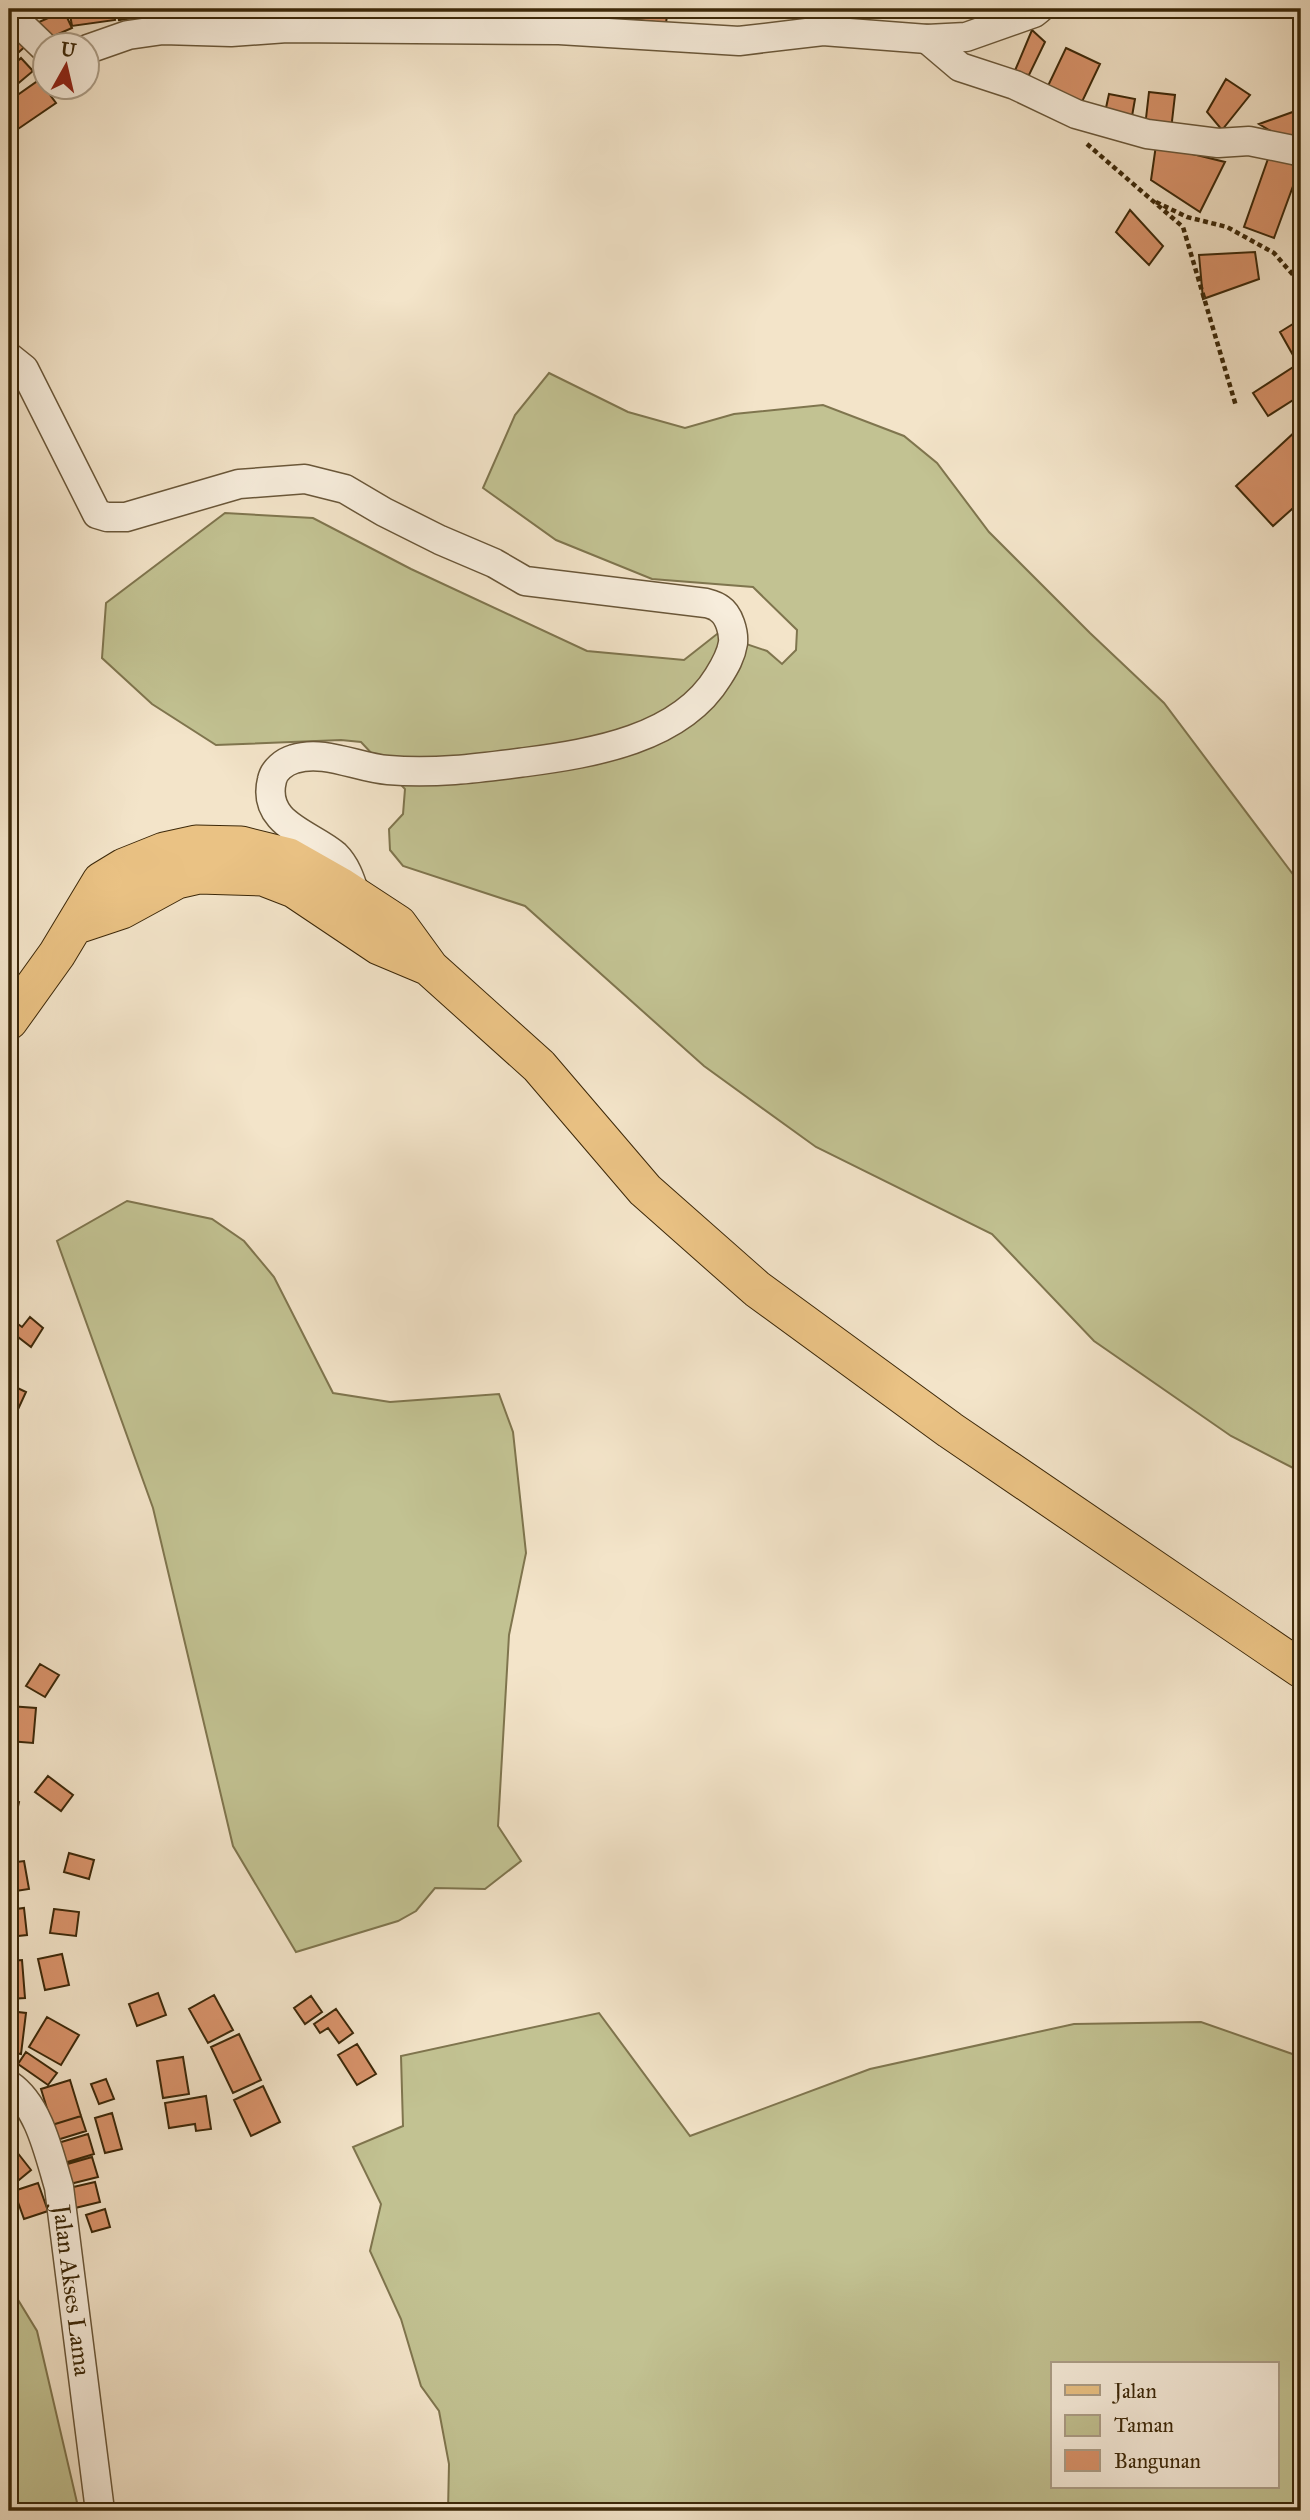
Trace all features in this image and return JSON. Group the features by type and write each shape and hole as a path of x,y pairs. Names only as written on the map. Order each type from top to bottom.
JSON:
{"main road":[{"path":"9,1021 65,940 101,881 124,867 164,851 196,844 241,845 289,857 398,924 430,968 539,1066 645,1190 757,1289 950,1430 1301,1669"},
{"path":"65,940 177,880 199,875 263,877 293,889 379,946 430,968"}],"street":[{"path":"102,44 128,35 163,30 231,32 287,29 559,30 738,41 823,31 927,39 966,37 1039,9"},
{"path":"9,30 20,24 32,36"},
{"path":"927,39 960,67 1015,85 1076,114 1147,134 1218,143 1249,141 1298,151"},
{"path":"9,356 23,369 97,514 126,517 239,484 305,479 345,489 384,512 494,563 525,581 706,603 720,609 729,621 733,640 729,660 710,690 681,716 637,738 578,754 447,772 386,770 315,756 295,758 283,764 275,772 272,781 270,798 276,811 292,830 334,854 347,870 356,897"},
{"name":"Jalan Akses Lama","path":"9,2085 27,2102 60,2187 100,2511"}],"path":[{"path":"1085,143 1183,227 1236,406"},
{"path":"1147,197 1187,217 1227,227 1274,253 1301,284"}],"green space":[{"path":"549,373 628,412 685,428 734,414 823,405 904,436 937,463 989,532 1164,703 1301,885 1301,1472 1231,1436 1094,1341 992,1234 816,1147 704,1066 525,906 403,866 390,850 389,829 403,814 405,789 361,742 341,740 216,745 152,704 102,658 106,603 225,513 313,518 411,569 587,651 684,660 717,634 767,651 782,664 796,650 797,630 753,587 652,579 556,540 483,488 515,415"},
{"path":"127,1201 212,1219 244,1241 274,1277 333,1393 390,1402 499,1394 513,1432 526,1553 509,1635 498,1826 521,1861 485,1889 435,1888 416,1911 398,1921 296,1952 233,1846 153,1508 57,1241"},
{"path":"599,2013 690,2136 870,2069 1074,2024 1201,2022 1301,2057 1301,2511 448,2511 449,2464 439,2411 421,2386 401,2319 370,2251 381,2204 353,2147 403,2126 401,2056"},
{"path":"9,2285 37,2331 79,2511 9,2511"}],"building":[{"path":"35,9 49,9 50,11 39,17"},
{"path":"69,9 114,9 115,20 72,26"},
{"path":"117,9 146,9 147,16 119,20"},
{"path":"148,9 184,9 183,16 148,16"},
{"path":"246,9 246,16 190,11"},
{"path":"626,9 668,9 666,23 625,19"},
{"path":"952,9 988,9 987,18 951,14"},
{"path":"64,11 72,28 63,32 44,32 39,22"},
{"path":"1032,30 1045,42 1029,75 1014,73"},
{"path":"9,37 29,43 9,61"},
{"path":"1066,48 1100,64 1080,106 1046,90"},
{"path":"21,58 32,72 9,91 9,69"},
{"path":"1226,79 1250,95 1222,130 1207,112"},
{"path":"32,85 32,102 56,103 18,129 9,117 9,101"},
{"path":"1149,92 1175,95 1171,130 1145,127"},
{"path":"1109,94 1135,99 1131,122 1104,117"},
{"path":"1301,109 1301,134 1284,139 1259,124"},
{"path":"1156,145 1225,162 1200,212 1151,180"},
{"path":"1269,156 1300,167 1274,238 1244,227"},
{"path":"1130,210 1163,246 1149,265 1116,232"},
{"path":"1255,252 1259,279 1203,299 1199,255"},
{"path":"1301,319 1301,362 1298,364 1280,332"},
{"path":"1301,362 1301,395 1268,416 1253,393"},
{"path":"1297,430 1301,434 1301,501 1273,526 1236,486"},
{"path":"30,1317 43,1328 31,1347 9,1330 11,1319 22,1327"},
{"path":"9,1384 26,1392 14,1418 9,1415"},
{"path":"40,1664 59,1675 45,1697 26,1686"},
{"path":"9,1706 36,1708 33,1743 9,1741"},
{"path":"48,1776 73,1795 61,1811 35,1792"},
{"path":"9,1800 19,1802 15,1820 9,1819"},
{"path":"69,1853 94,1860 89,1879 64,1872"},
{"path":"24,1861 29,1889 9,1892 9,1863"},
{"path":"24,1908 27,1935 9,1937 9,1910"},
{"path":"54,1909 79,1912 76,1936 50,1933"},
{"path":"62,1954 69,1985 45,1990 38,1959"},
{"path":"22,1960 25,1998 9,1999 9,1961"},
{"path":"158,1993 166,2015 137,2026 129,2004"},
{"path":"214,1995 233,2030 208,2043 189,2009"},
{"path":"311,1996 322,2012 305,2024 294,2008"},
{"path":"336,2009 353,2033 339,2043 328,2028 320,2033 314,2024"},
{"path":"9,2011 26,2013 21,2054 9,2052"},
{"path":"47,2017 79,2035 61,2065 29,2047"},
{"path":"239,2034 261,2080 233,2093 211,2047"},
{"path":"357,2044 376,2074 357,2085 338,2055"},
{"path":"26,2052 57,2073 48,2085 18,2064"},
{"path":"183,2057 189,2094 163,2098 157,2061"},
{"path":"106,2079 114,2099 99,2104 91,2084"},
{"path":"70,2080 81,2116 52,2125 41,2089"},
{"path":"263,2086 280,2122 251,2136 234,2100"},
{"path":"206,2096 211,2129 196,2131 195,2124 169,2128 165,2103"},
{"path":"112,2113 122,2149 105,2153 95,2118"},
{"path":"81,2116 86,2131 57,2140 52,2125"},
{"path":"88,2134 94,2154 64,2163 58,2143"},
{"path":"13,2147 31,2170 13,2185 9,2181 9,2151"},
{"path":"92,2157 98,2177 70,2184 64,2165"},
{"path":"95,2182 100,2202 75,2208 69,2188"},
{"path":"38,2183 48,2211 24,2219 14,2191"},
{"path":"105,2209 110,2227 92,2232 86,2215"}]}
